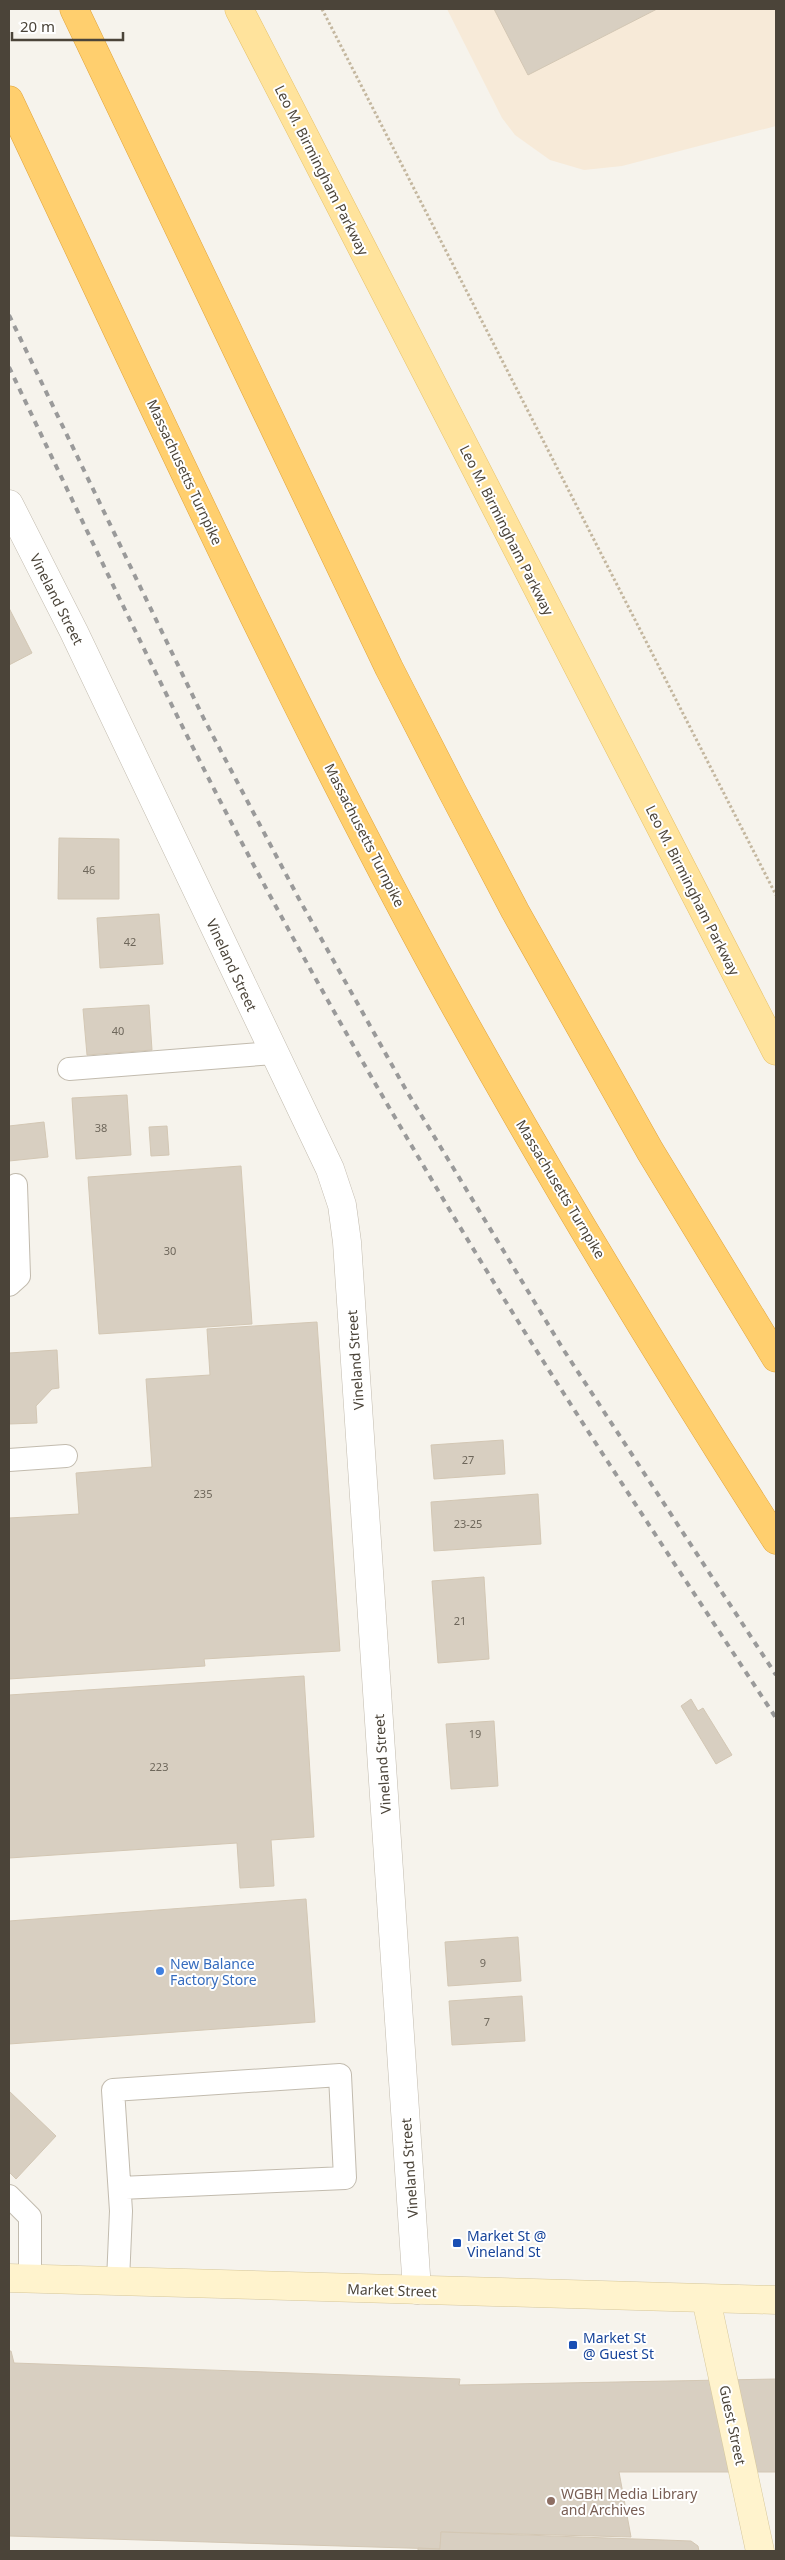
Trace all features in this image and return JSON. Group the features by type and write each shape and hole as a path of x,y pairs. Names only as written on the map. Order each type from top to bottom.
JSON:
{"highway":[{"path":"74,9 389,668 452,791 515,911 650,1151 776,1358"},
{"name":"Massachusetts Turnpike","path":"9,100 252,612 312,734 438,976 574,1213 718,1450 776,1540"}],"main road":[{"name":"Leo M. Birmingham Parkway","path":"239,9 776,1050"},
{"name":"Market Street","path":"20,2279 776,2300"},
{"name":"Guest Street","path":"706,2299 760,2551"}],"street":[{"name":"Vineland Street","path":"9,504 74,632 330,1169 342,1205 347,1242 417,2290"}],"lane":[{"path":"69,1070 274,1053"},
{"path":"9,1285 19,1276 16,1185"},
{"path":"9,1460 66,1456"},
{"path":"118,2281 120,2188 113,2090 340,2076 345,2178 120,2188"},
{"path":"9,2196 30,2217 20,2279"}],"path":[{"path":"322,9 776,895"}],"shaded area":[{"path":"447,9 776,9 776,126 622,166 584,170 550,160 515,135 502,118"}],"building":[{"path":"494,9 657,9 528,75"},
{"path":"9,608 32,653 9,665"},
{"path":"59,838 119,839 119,899 58,899"},
{"path":"159,914 163,964 100,968 97,918"},
{"path":"149,1005 152,1050 87,1055 83,1009"},
{"path":"127,1095 131,1155 76,1159 72,1098"},
{"path":"44,1122 48,1157 9,1161 9,1126"},
{"path":"167,1126 169,1155 151,1156 149,1127"},
{"path":"241,1166 252,1324 99,1334 88,1177"},
{"path":"317,1322 340,1651 204,1659 205,1666 9,1679 9,1518 79,1514 76,1473 152,1467 146,1379 210,1375 207,1329"},
{"path":"57,1350 59,1388 52,1389 36,1406 37,1423 9,1424 9,1353"},
{"path":"503,1440 505,1474 434,1479 431,1445"},
{"path":"538,1494 541,1544 434,1551 431,1502"},
{"path":"484,1577 489,1659 438,1663 432,1581"},
{"path":"304,1676 314,1837 271,1840 274,1886 240,1888 237,1843 9,1858 9,1695"},
{"path":"691,1699 698,1711 703,1708 732,1755 716,1764 681,1706"},
{"path":"494,1721 498,1786 451,1789 446,1724"},
{"name":"New Balance Factory Store","path":"306,1899 315,2022 9,2044 9,1921"},
{"path":"518,1937 521,1981 448,1986 445,1942"},
{"path":"522,1996 525,2041 452,2045 449,2001"},
{"path":"9,2091 56,2136 16,2179 9,2172"},
{"path":"9,2351 11,2351 14,2363 460,2379 459,2385 776,2379 776,2472 619,2472 631,2537 441,2532 440,2549 9,2536"},
{"path":"441,2532 691,2541 698,2546 699,2551 418,2551 418,2548 440,2549"}],"railway":[{"path":"9,315 204,719 299,899 406,1090 563,1349 776,1675"},
{"path":"9,367 110,579 214,789 289,931 342,1025 465,1236 508,1305 596,1444 776,1718"}],"place":[{"name":"New Balance Factory Store","path":"160,1971"},
{"name":"Market St @ Vineland St","path":"457,2243"},
{"name":"Market St @ Guest St","path":"573,2345"},
{"name":"WGBH Media Library and Archives","path":"551,2501"}]}
